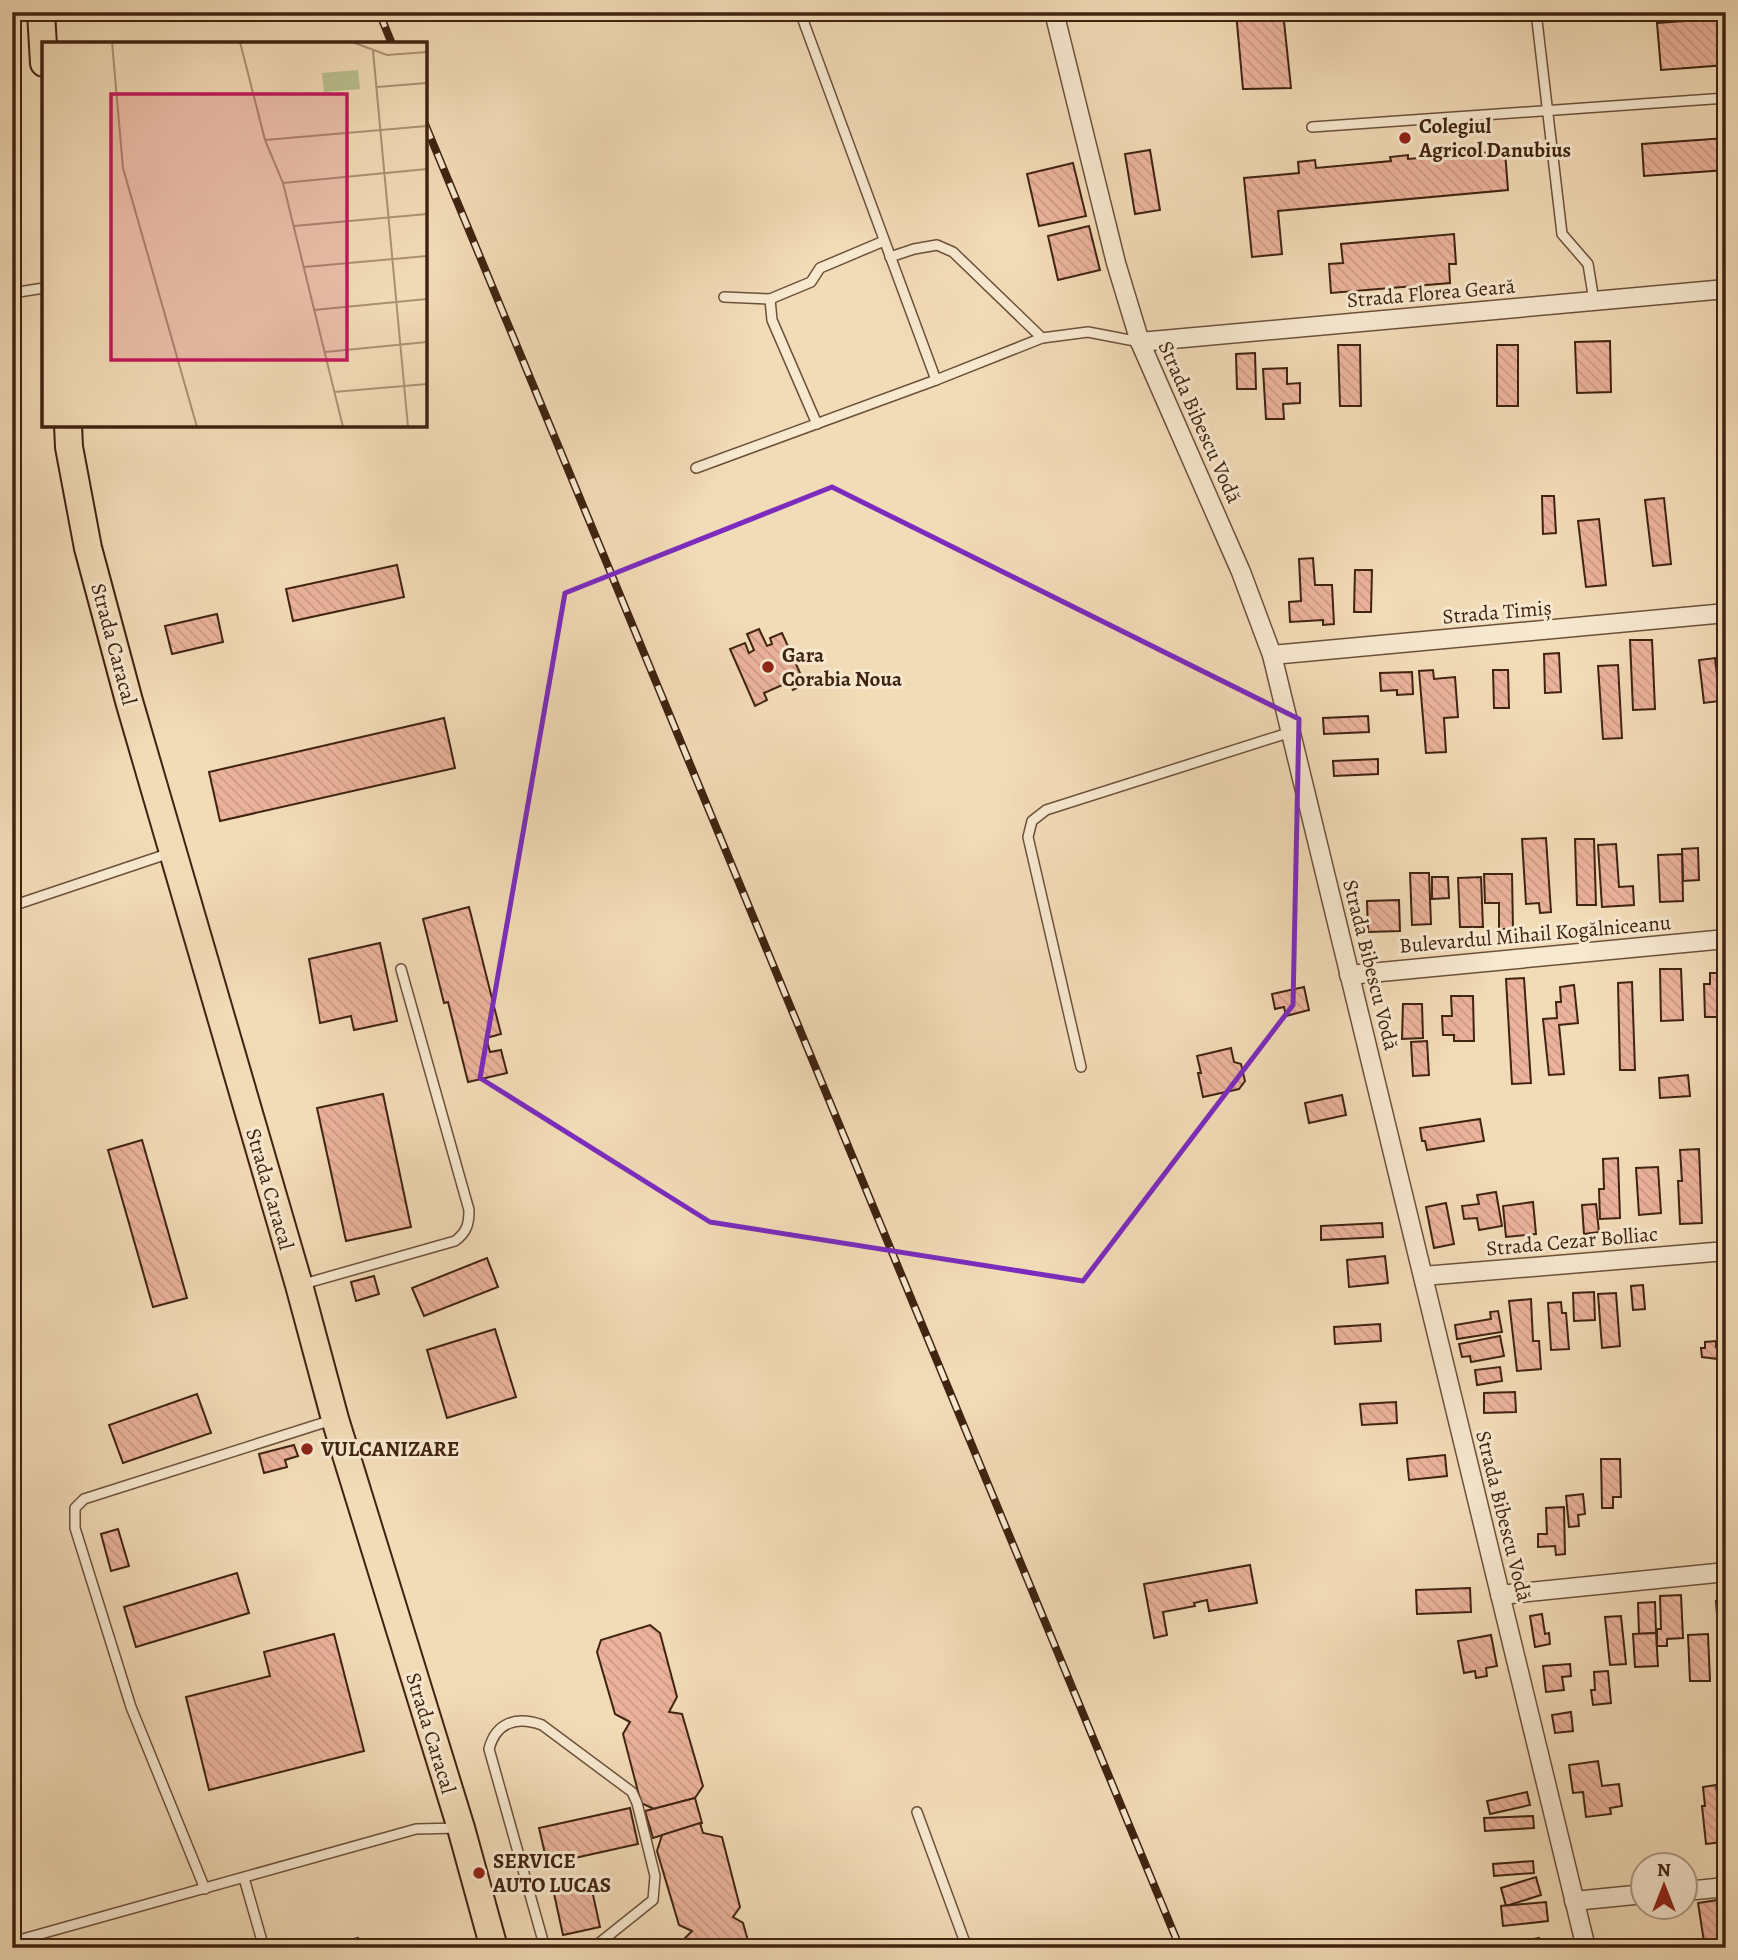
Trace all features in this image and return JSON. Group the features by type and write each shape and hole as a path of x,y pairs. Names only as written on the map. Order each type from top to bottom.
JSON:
{"main road":[{"path":"41,12 43,42"},
{"name":"Strada Caracal","path":"68,427 69,447 88,548 172,852 299,1285 335,1419 461,1828 494,1948"}],"street":[{"name":"Strada Bibescu Vodă","path":"1054,12 1116,263 1140,342 1241,572 1272,655 1586,1948"},
{"name":"Strada Florea Geară","path":"1140,342 1726,289"},
{"name":"Strada Timiș","path":"1272,655 1726,613"},
{"name":"Bulevardul Mihail Kogălniceanu","path":"1349,975 1726,939"},
{"name":"Strada Cezar Bolliac","path":"1423,1276 1726,1251"},
{"path":"1500,1595 1726,1572"},
{"path":"1700,1890 1726,1887"},
{"path":"1574,1901 1630,1896"}],"lane":[{"path":"800,12 936,380"},
{"path":"1536,12 1562,234 1588,264 1594,301"},
{"path":"1312,127 1726,97"},
{"path":"723,297 770,299 811,282 820,268 884,241"},
{"path":"890,257 937,245 953,252 1042,338"},
{"path":"12,293 42,288"},
{"path":"770,299 772,320 817,424"},
{"path":"696,468 1042,338 1088,331 1140,342"},
{"path":"1081,1067 1028,836 1032,821 1046,810 1291,732"},
{"path":"12,906 172,852"},
{"path":"299,1285 455,1241 464,1234 468,1224 469,1210 401,969"},
{"path":"205,1889 131,1707 75,1528 75,1508 84,1500 335,1419"},
{"path":"545,1948 489,1749 493,1736 500,1727 527,1719 542,1725 632,1792 637,1803 655,1876 653,1900 593,1948"},
{"path":"917,1812 967,1948"},
{"path":"12,1942 416,1829 461,1828"},
{"path":"244,1878 264,1948"}],"highlighted area":[{"path":"832,487 1299,719 1293,1005 1083,1281 710,1222 480,1078 565,593"}],"building":[{"path":"1236,12 1283,12 1291,88 1243,89"},
{"path":"1726,18 1726,65 1661,70 1657,23"},
{"path":"1726,138 1726,170 1644,176 1642,144"},
{"path":"1150,150 1160,210 1135,214 1125,154"},
{"path":"1505,151 1508,190 1278,211 1282,254 1252,257 1244,178 1299,173 1298,162 1315,160 1316,168 1391,161 1390,157 1408,155 1408,159"},
{"path":"1073,163 1086,216 1039,226 1027,174"},
{"path":"1089,226 1100,270 1058,280 1048,236"},
{"path":"1454,234 1456,264 1449,264 1450,283 1331,293 1329,264 1343,263 1341,244"},
{"path":"1610,341 1611,392 1577,393 1575,342"},
{"path":"1338,345 1360,345 1361,406 1340,406"},
{"path":"1497,345 1518,345 1518,406 1497,406"},
{"path":"1255,353 1256,389 1237,389 1236,354"},
{"path":"1287,368 1287,384 1300,383 1300,403 1283,404 1284,419 1266,419 1263,369"},
{"path":"1542,496 1554,496 1556,533 1543,534"},
{"path":"1664,498 1671,564 1653,566 1645,500"},
{"path":"1599,519 1606,585 1586,587 1578,521"},
{"path":"1313,558 1315,585 1332,585 1334,624 1323,625 1323,620 1290,622 1289,602 1301,601 1299,559"},
{"path":"397,565 404,597 293,621 286,589"},
{"path":"1355,570 1372,570 1371,612 1354,612"},
{"path":"217,614 223,642 172,654 165,626"},
{"name":"Gara Corabia Noua","path":"759,629 767,646 772,644 770,638 782,633 805,684 793,690 789,682 764,693 767,700 755,706 730,649 745,643 749,653 754,650 747,634"},
{"path":"1630,640 1652,640 1655,709 1633,710"},
{"path":"1559,653 1561,692 1545,693 1544,654"},
{"path":"1715,658 1720,701 1704,703 1699,660"},
{"path":"1618,665 1622,738 1603,739 1598,666"},
{"path":"1433,670 1434,679 1455,677 1458,717 1444,718 1446,752 1426,753 1419,671"},
{"path":"1493,670 1508,670 1509,708 1494,708"},
{"path":"1412,672 1413,694 1397,695 1397,690 1381,691 1380,673"},
{"path":"1368,716 1369,732 1324,734 1323,718"},
{"path":"444,718 455,768 220,821 209,772"},
{"path":"1378,759 1378,774 1334,776 1333,761"},
{"path":"1546,838 1551,912 1540,913 1539,903 1526,904 1522,839"},
{"path":"1575,839 1594,839 1596,905 1577,905"},
{"path":"1616,844 1619,887 1633,886 1634,905 1602,907 1598,845"},
{"path":"1698,848 1699,880 1683,881 1682,849"},
{"path":"1682,854 1683,901 1660,902 1658,855"},
{"path":"1410,873 1429,873 1431,924 1412,925"},
{"path":"1484,874 1512,874 1513,929 1499,929 1499,903 1485,903"},
{"path":"1432,877 1448,877 1449,898 1432,899"},
{"path":"1481,877 1483,927 1460,927 1458,878"},
{"path":"1399,900 1400,931 1368,932 1367,901"},
{"path":"469,907 501,1034 486,1038 490,1052 501,1050 507,1073 468,1082 448,1002 444,1003 423,919"},
{"path":"380,943 397,1021 354,1030 351,1016 320,1023 309,959"},
{"path":"1660,969 1681,969 1683,1020 1661,1021"},
{"path":"1710,973 1722,973 1723,1017 1705,1017 1704,984 1710,984"},
{"path":"1524,978 1531,1083 1512,1084 1506,979"},
{"path":"1632,982 1635,1070 1620,1070 1618,983"},
{"path":"1574,985 1578,1023 1559,1025 1564,1074 1549,1075 1543,1019 1557,1018 1556,1002 1561,1002 1560,987"},
{"path":"1304,987 1309,1010 1286,1016 1284,1007 1275,1009 1272,994"},
{"path":"1451,996 1473,996 1474,1041 1454,1041 1454,1035 1443,1035 1442,1016 1452,1016"},
{"path":"1403,1004 1422,1004 1423,1038 1402,1039"},
{"path":"1427,1041 1429,1075 1413,1076 1411,1042"},
{"path":"1231,1048 1234,1062 1241,1064 1245,1081 1239,1089 1203,1097 1197,1056"},
{"path":"1688,1075 1690,1096 1660,1098 1659,1078"},
{"path":"383,1094 411,1227 346,1241 317,1108"},
{"path":"1342,1095 1346,1115 1309,1123 1305,1103"},
{"path":"1480,1119 1484,1141 1427,1150 1425,1141 1422,1141 1420,1128"},
{"path":"142,1140 187,1298 153,1307 108,1150"},
{"path":"1699,1149 1702,1223 1680,1224 1680,1150"},
{"path":"1618,1158 1620,1218 1600,1219 1599,1189 1604,1189 1603,1159"},
{"path":"1658,1167 1661,1213 1639,1215 1636,1168"},
{"path":"1496,1192 1502,1226 1479,1230 1477,1218 1464,1219 1462,1206 1479,1204 1477,1195"},
{"path":"1533,1202 1536,1234 1506,1237 1503,1206"},
{"path":"1446,1203 1454,1244 1434,1248 1426,1207"},
{"path":"1596,1204 1599,1232 1584,1234 1582,1205"},
{"path":"1382,1223 1383,1237 1321,1240 1321,1226"},
{"path":"1385,1256 1388,1283 1349,1287 1347,1260"},
{"path":"487,1258 498,1287 424,1316 412,1288"},
{"path":"374,1276 379,1294 356,1301 351,1282"},
{"path":"1643,1285 1645,1309 1633,1310 1631,1286"},
{"path":"1594,1292 1595,1320 1574,1321 1573,1293"},
{"path":"1616,1293 1620,1346 1602,1348 1598,1294"},
{"path":"1531,1299 1533,1341 1539,1341 1541,1369 1517,1371 1509,1301"},
{"path":"1561,1302 1562,1313 1566,1313 1569,1349 1551,1350 1548,1303"},
{"path":"1498,1311 1502,1332 1457,1339 1455,1325 1491,1319 1490,1312"},
{"path":"1380,1324 1381,1341 1335,1344 1334,1327"},
{"path":"495,1329 516,1397 447,1418 427,1350"},
{"path":"1500,1336 1504,1356 1471,1362 1470,1356 1462,1357 1459,1344"},
{"path":"1716,1341 1716,1347 1724,1347 1724,1355 1717,1356 1718,1359 1702,1357 1701,1348 1705,1348 1705,1342"},
{"path":"1500,1367 1502,1381 1477,1385 1475,1370"},
{"path":"1515,1392 1516,1412 1484,1413 1484,1393"},
{"path":"197,1394 211,1433 123,1463 109,1425"},
{"path":"1396,1402 1397,1423 1362,1425 1360,1404"},
{"path":"294,1445 298,1456 285,1460 287,1467 264,1473 259,1454"},
{"path":"1445,1455 1447,1476 1409,1480 1407,1459"},
{"path":"1601,1459 1620,1459 1621,1497 1613,1497 1613,1508 1602,1508"},
{"path":"1583,1494 1585,1514 1578,1515 1579,1526 1569,1527 1566,1496"},
{"path":"1564,1507 1565,1554 1556,1555 1555,1546 1538,1547 1538,1534 1547,1534 1546,1508"},
{"path":"118,1529 129,1566 111,1571 101,1534"},
{"path":"1250,1565 1257,1603 1209,1611 1207,1600 1194,1603 1195,1606 1163,1612 1167,1635 1154,1638 1144,1584"},
{"path":"237,1573 249,1613 136,1647 124,1607"},
{"path":"1470,1588 1471,1612 1417,1614 1416,1590"},
{"path":"1726,1588 1726,1637 1723,1613 1717,1614 1716,1601 1721,1600 1720,1589"},
{"path":"1681,1595 1683,1638 1667,1639 1667,1646 1657,1646 1657,1629 1661,1629 1660,1596"},
{"path":"1655,1602 1656,1633 1639,1634 1638,1603"},
{"path":"1542,1614 1545,1634 1549,1633 1550,1644 1535,1647 1530,1616"},
{"path":"1621,1616 1626,1664 1610,1665 1605,1617"},
{"path":"650,1625 660,1633 677,1697 669,1712 682,1714 703,1786 695,1798 654,1809 641,1803 623,1734 630,1722 615,1714 597,1652 601,1640"},
{"path":"1656,1633 1658,1666 1635,1667 1633,1634"},
{"path":"334,1634 364,1751 209,1790 186,1697 270,1676 264,1652"},
{"path":"1708,1634 1710,1681 1690,1681 1688,1635"},
{"path":"1491,1635 1497,1666 1486,1668 1487,1676 1476,1678 1475,1671 1464,1673 1458,1641"},
{"path":"1570,1664 1571,1676 1562,1677 1564,1690 1546,1692 1543,1666"},
{"path":"1608,1671 1611,1703 1593,1705 1591,1690 1595,1690 1594,1672"},
{"path":"1571,1712 1573,1731 1555,1733 1552,1715"},
{"path":"1598,1761 1602,1786 1619,1784 1622,1806 1610,1808 1611,1814 1586,1817 1583,1792 1573,1793 1569,1765"},
{"path":"1716,1785 1723,1842 1706,1844 1703,1787"},
{"path":"1527,1792 1530,1805 1490,1814 1487,1801"},
{"path":"695,1798 702,1823 653,1838 645,1811"},
{"path":"630,1808 638,1844 570,1859 569,1853 546,1858 539,1828"},
{"path":"1533,1816 1534,1828 1485,1831 1484,1818"},
{"path":"700,1823 703,1833 722,1837 740,1907 733,1917 743,1923 750,1948 687,1948 685,1938 692,1931 679,1925 657,1851 662,1835"},
{"path":"1533,1861 1534,1873 1494,1876 1493,1864"},
{"path":"1536,1877 1541,1895 1506,1906 1501,1888"},
{"path":"590,1881 600,1927 563,1935 553,1889"},
{"path":"1718,1900 1726,1948 1705,1948 1700,1903"},
{"path":"1546,1902 1548,1921 1503,1926 1501,1906"},
{"path":"358,1938 360,1948 332,1948 331,1944"},
{"path":"1539,1938 1540,1948 1483,1948"}],"railway":[{"path":"379,12 391,42"},
{"path":"427,129 1180,1948"}],"place":[{"name":"Colegiul Agricol Danubius","path":"1405,138"},
{"name":"Gara Corabia Noua","path":"768,667"},
{"name":"VULCANIZARE","path":"307,1449"},
{"name":"SERVICE AUTO LUCAS","path":"479,1873"}]}
